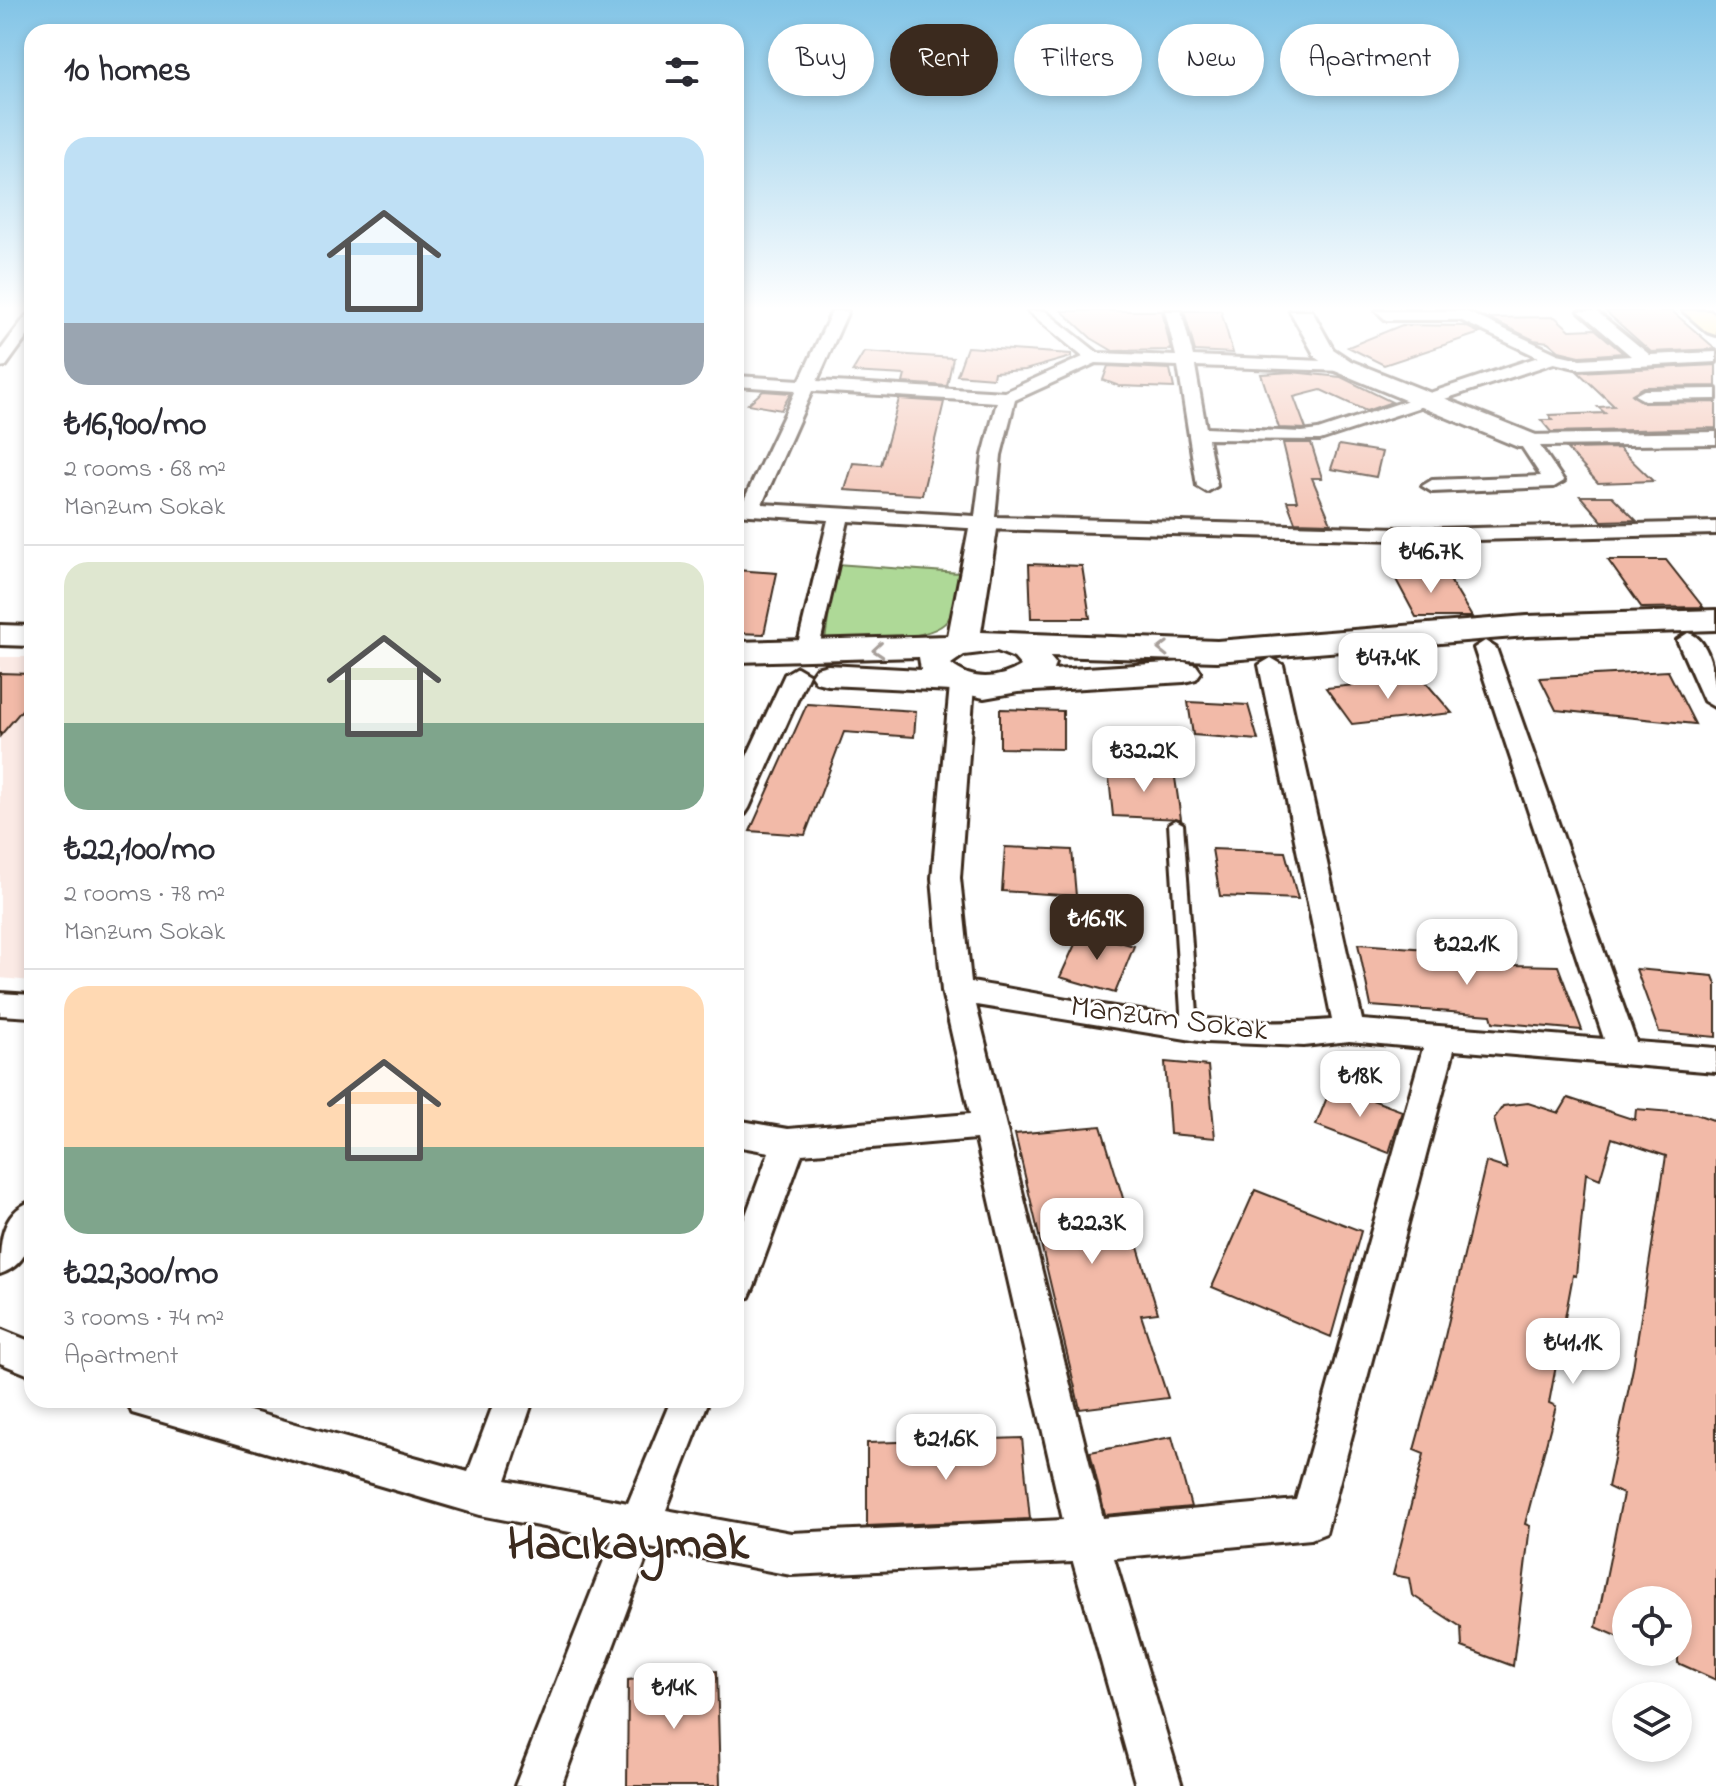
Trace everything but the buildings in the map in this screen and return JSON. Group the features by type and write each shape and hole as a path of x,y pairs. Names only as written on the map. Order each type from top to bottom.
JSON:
{"street":[{"path":"744,506 802,394"},
{"path":"963,394 1007,397 1013,394"},
{"path":"1191,394 1207,486"},
{"path":"1414,394 1527,441 1716,438"},
{"path":"1197,433 1320,435 1435,394"},
{"path":"1644,395 1668,394"},
{"path":"956,684 935,667 934,659 959,645 984,523 992,455 1007,397"},
{"path":"1432,486 1554,481 1527,441"},
{"path":"744,508 839,517 984,523 1436,535 1716,528"},
{"path":"744,790 802,663 839,517"},
{"path":"984,523 1007,643 1038,663 1036,671 1016,682"},
{"path":"744,671 959,645 1007,643 1217,651 1527,626 1716,620"},
{"path":"0,635 24,636"},
{"path":"744,653 956,684 1271,665 1485,648 1702,640 1716,701"},
{"path":"1485,648 1624,1052"},
{"path":"0,650 24,651"},
{"path":"1271,665 1349,1030"},
{"path":"956,684 946,878 957,991 1088,1540 1159,1786"},
{"name":"Manzum Sokak","path":"957,991 1190,1027 1309,1036 1349,1030 1716,1060"},
{"path":"0,1004 24,1006"},
{"path":"174,1408 480,1495 639,1528 791,1554 1088,1540 1311,1519 1442,1036"},
{"path":"744,1134 788,1142 989,1125"},
{"path":"744,1266 779,1178 788,1142"},
{"path":"0,1259 24,1227"},
{"path":"0,1346 24,1356"},
{"path":"480,1495 511,1408"},
{"path":"538,1786 591,1642 687,1408"}],"lane":[{"path":"1176,824 1190,1027"}],"shaded area":[{"path":"0,657 24,657 24,980 0,978"}],"green space":[{"path":"836,564 959,573 950,616 943,625 913,636 825,640"}],"district":[{"name":"Hacıkaymak","path":"628,1546"}]}
